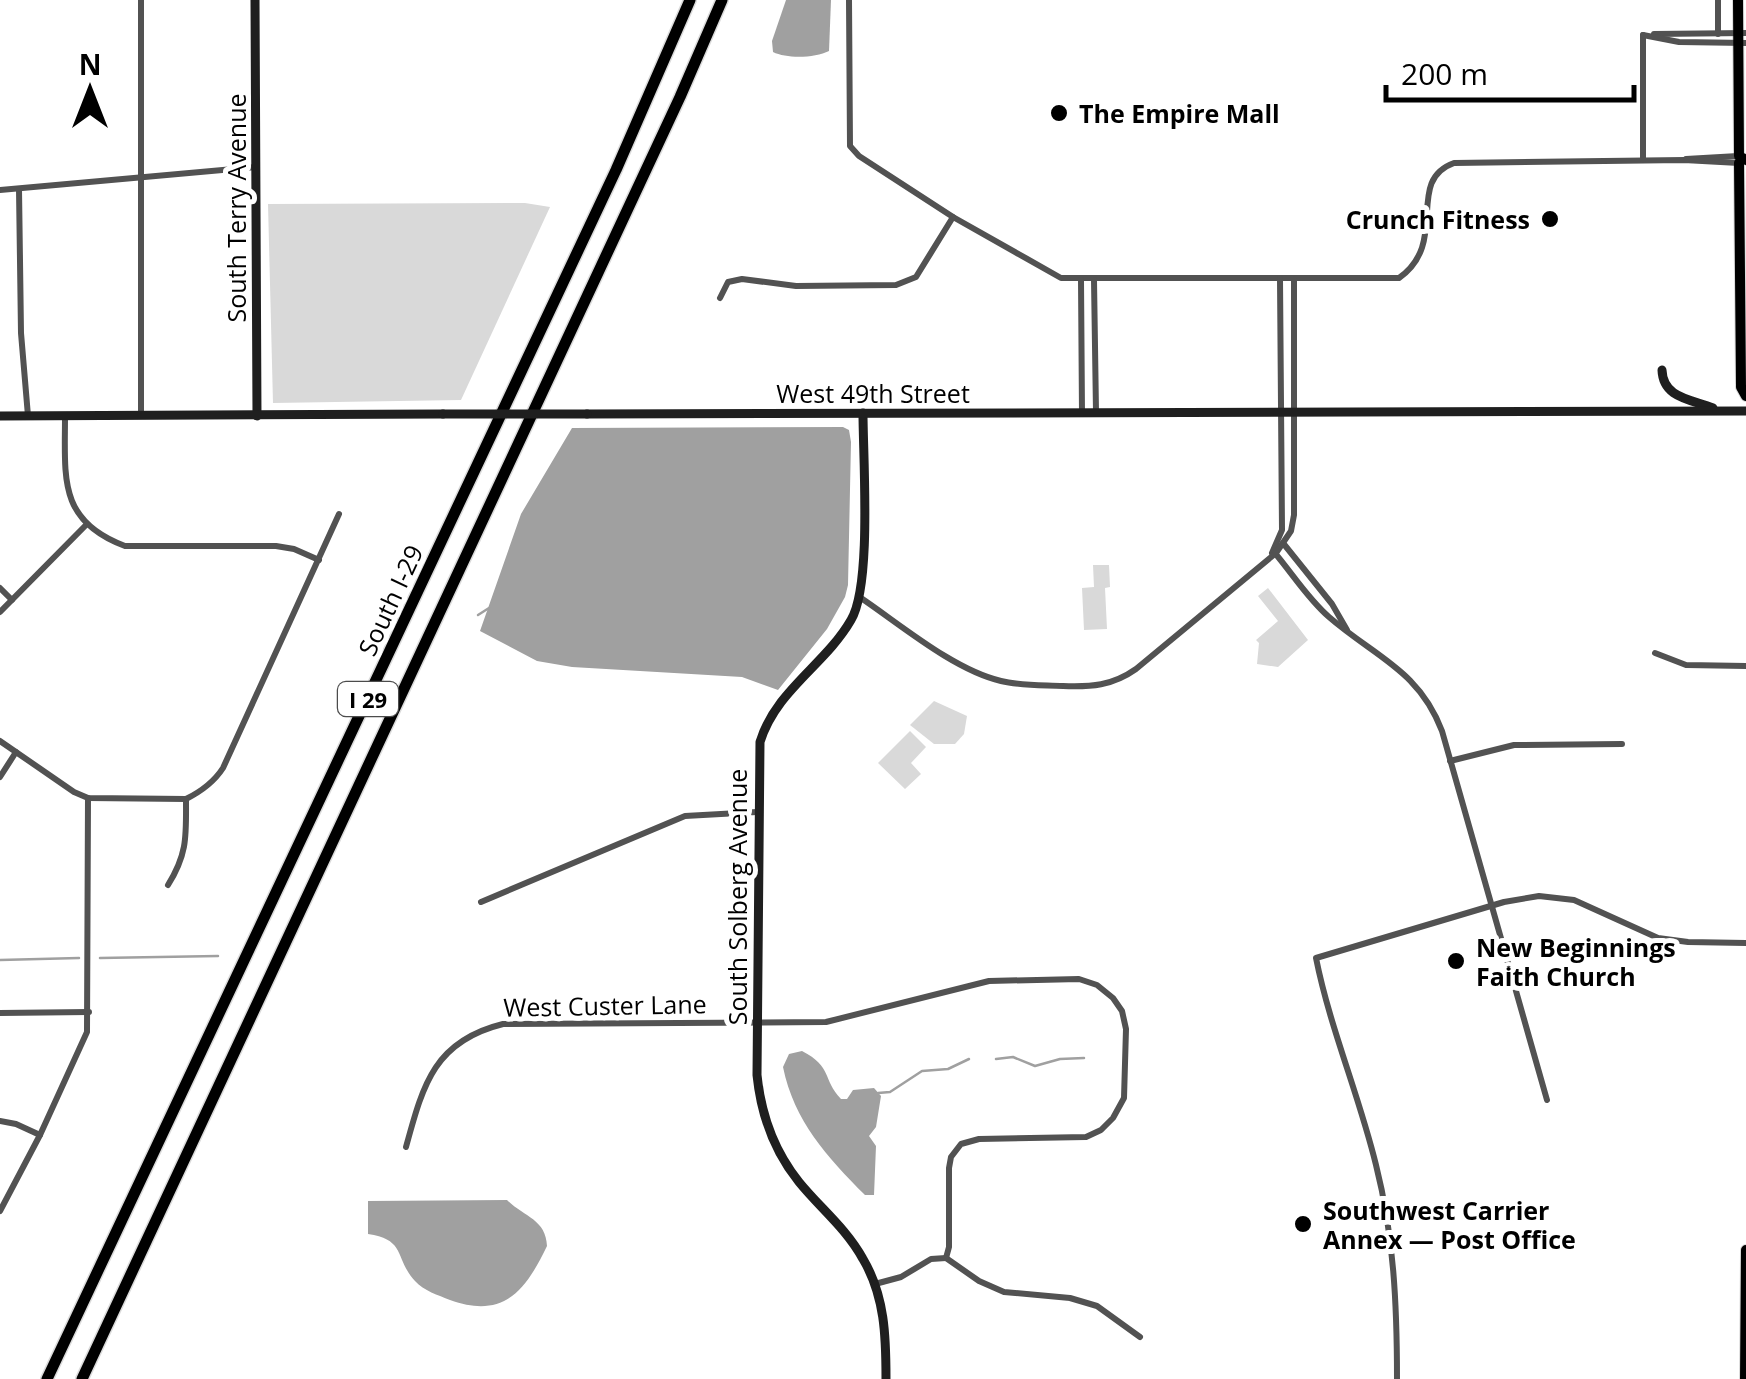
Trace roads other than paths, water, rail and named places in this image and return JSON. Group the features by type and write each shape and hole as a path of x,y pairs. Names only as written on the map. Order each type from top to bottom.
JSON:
{"highway":[{"name":"South I-29","path":"47,1379 600,206 690,0"},
{"name":"South I-29","path":"82,1379 722,0"}],"main road":[{"name":"South Terry Avenue","path":"255,0 258,416"},
{"path":"1738,0 1742,38 1741,386 1746,396"},
{"path":"1662,370 1663,384 1670,392 1720,412"},
{"name":"West 49th Street","path":"0,416 1746,412"},
{"path":"861,598 863,413"},
{"name":"South Solberg Avenue","path":"861,598 849,624 781,699 768,718 760,742 756,1022 759,1092 772,1138 800,1184 842,1227 863,1258 875,1284 886,1329 886,1379"},
{"path":"1744,1379 1746,1250"}],"street":[{"path":"141,0 141,416"},
{"path":"850,0 850,146 859,156 1052,276 1080,280 1399,278 1419,261 1425,246 1432,181 1440,170 1454,163 1684,160 1698,156 1741,160"},
{"path":"1718,0 1718,34"},
{"path":"1643,35 1718,34 1742,38"},
{"path":"1643,35 1679,42 1742,38"},
{"path":"1643,35 1643,160"},
{"path":"0,190 256,167"},
{"path":"19,189 20,333 28,416"},
{"path":"720,298 728,282 742,278 796,286 909,282 954,217"},
{"path":"1280,279 1282,542 1332,604 1347,631"},
{"path":"861,598 952,658 994,679 1025,685 1097,686 1118,681 1136,669 1273,554 1291,531 1294,279"},
{"path":"1080,280 1082,414"},
{"path":"1094,280 1096,414"},
{"path":"65,416 65,480 70,500 86,526 104,538 125,546 276,546 319,560"},
{"path":"0,741 88,798 186,799 206,786 223,768 339,514"},
{"path":"0,612 86,526"},
{"path":"1273,554 1324,612 1408,675 1436,716 1547,1100"},
{"path":"0,588 12,600"},
{"path":"1655,653 1686,666 1746,666"},
{"path":"1450,761 1514,745 1622,744"},
{"path":"0,777 16,752"},
{"path":"0,1211 40,1136 87,1032 88,798"},
{"path":"168,885 186,850 186,799"},
{"path":"481,902 685,816 757,812"},
{"path":"1397,1379 1397,1308 1389,1230 1374,1155 1316,958 1522,898 1559,898 1585,904 1658,938 1746,943"},
{"name":"West Custer Lane","path":"406,1147 424,1087 435,1066 466,1037 485,1028 503,1024 845,1020 980,982 1079,979 1097,984 1114,998 1126,1029 1126,1091 1118,1112 1101,1130 1086,1137 972,1140 960,1144 950,1162 950,1248 946,1258"},
{"path":"0,1013 89,1012"},
{"path":"0,1121 40,1136"},
{"path":"875,1284 901,1277 930,1259 946,1258 979,1281 1004,1292 1070,1298 1097,1306 1140,1337"}],"waterway":[{"path":"478,615 489,608"},
{"path":"100,958 218,956"},
{"path":"0,960 79,958"},
{"path":"996,1059 1013,1057 1035,1066 1084,1058"},
{"path":"878,1093 890,1092 922,1071 948,1069 969,1059"}],"place":[{"name":"The Empire Mall","path":"1059,113"},
{"name":"Crunch Fitness","path":"1550,219"},
{"name":"New Beginnings Faith Church","path":"1456,961"},
{"name":"Southwest Carrier Annex — Post Office","path":"1303,1224"}]}
